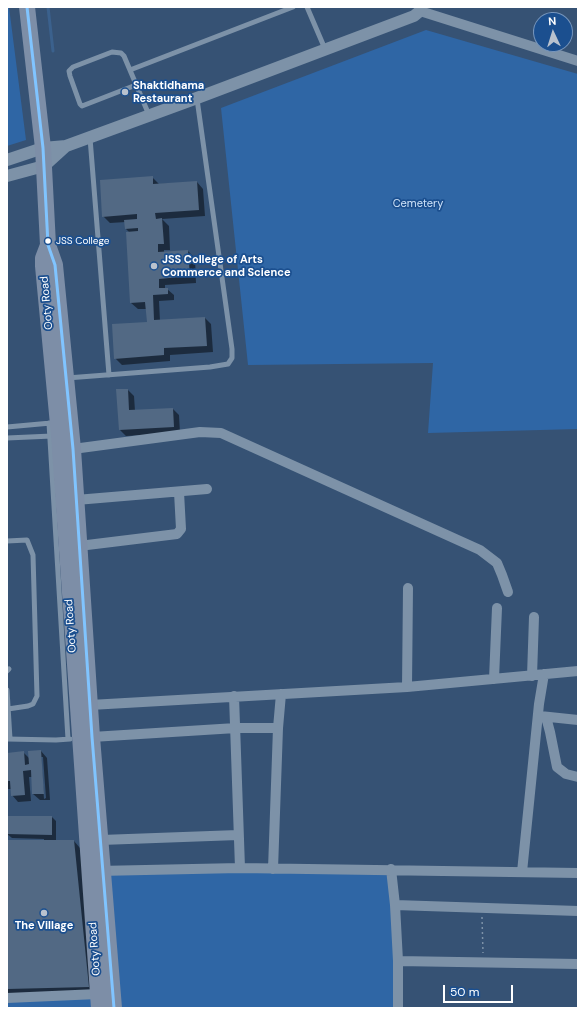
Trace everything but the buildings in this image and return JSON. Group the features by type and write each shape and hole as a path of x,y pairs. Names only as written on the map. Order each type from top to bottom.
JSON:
{"main road":[{"name":"Ooty Road","path":"27,7 43,148 48,245 55,265 73,449 90,705 80,738 101,840 96,871 98,1001"},
{"name":"Ooty Road","path":"48,245 43,258 43,266 54,429 80,738 114,1008"}],"street":[{"path":"7,160 43,148 66,146 149,116 414,16 420,9 578,61"},
{"path":"7,176 44,166 66,146"},
{"path":"73,449 200,432 221,433 480,550 497,563 508,592"},
{"path":"76,500 207,489"},
{"path":"79,546 177,534 181,528 179,492"},
{"path":"407,687 408,588"},
{"path":"494,679 497,608"},
{"path":"532,676 534,617"},
{"path":"90,705 407,687 578,671"},
{"path":"522,872 542,716 544,674"},
{"path":"273,869 278,728 281,694"},
{"path":"234,696 240,868"},
{"path":"542,716 578,720"},
{"path":"542,716 550,732 557,767 566,774 578,777"},
{"path":"80,738 236,728 278,728"},
{"path":"101,840 238,835"},
{"path":"96,871 240,868 391,869 578,873"},
{"path":"391,869 395,905 398,960 398,1008"},
{"path":"395,905 578,911"},
{"path":"398,960 578,964"},
{"path":"7,998 98,1001"}],"lane":[{"path":"130,70 293,7"},
{"path":"307,7 325,49"},
{"path":"136,85 82,106 69,74 70,69 112,52 121,53 124,56 149,116"},
{"path":"66,378 223,365 228,364 232,358 231,341 197,98"},
{"path":"90,137 108,375"},
{"path":"7,427 54,429"},
{"path":"7,438 54,429"},
{"path":"7,541 27,540 33,555 37,696 33,704 8,709"},
{"path":"7,690 8,739 56,740 80,738"}],"path":[{"path":"481,907 484,962"}],"green space":[{"path":"7,7 9,7 26,140 7,146"},
{"name":"Cemetery","path":"426,30 578,74 578,429 428,433 433,363 248,365 221,108"},
{"path":"391,869 400,1008 112,1008 103,871"},
{"path":"98,994 99,1008 7,1008 7,999"}],"waterway":[{"path":"48,7 53,51"}],"transit line":[{"path":"27,7 43,148 48,245 55,265 73,449 92,737 114,1008"}],"place":[{"name":"Shaktidhama Restaurant","path":"125,92"},
{"name":"JSS College","path":"48,241"},
{"name":"JSS College of Arts Commerce and Science","path":"154,266"},
{"name":"The Village","path":"44,913"}]}
